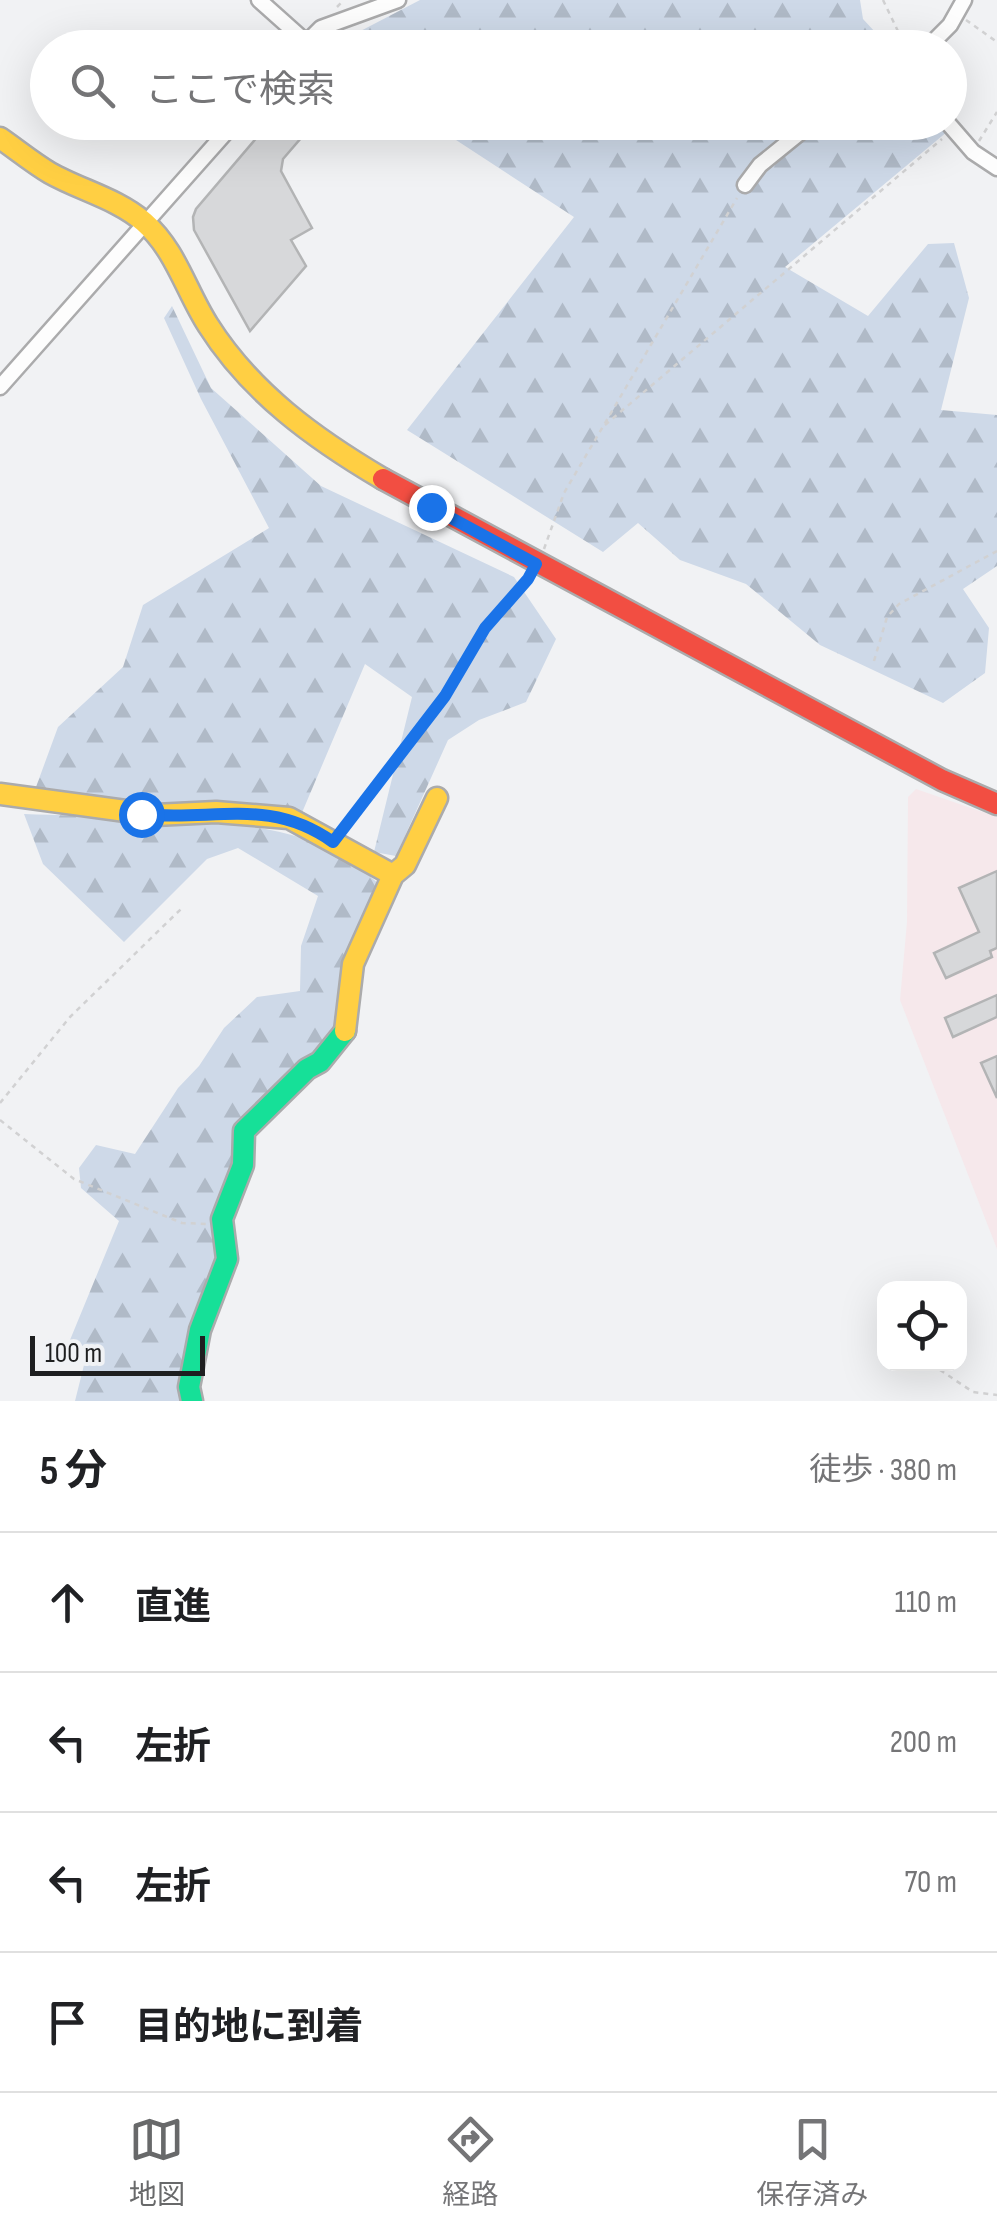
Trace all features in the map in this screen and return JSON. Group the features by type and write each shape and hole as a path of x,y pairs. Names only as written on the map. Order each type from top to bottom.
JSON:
{"street":[{"path":"259,0 289,30"},
{"path":"319,30 398,0"},
{"path":"0,138 50,172 146,223 176,262 222,350 244,376 346,457 536,564 942,780 997,804"},
{"path":"0,387 219,140"},
{"path":"744,184 789,140"},
{"path":"962,140 972,152 997,168"},
{"path":"0,794 156,815 271,814 303,824 393,875"},
{"path":"192,1401 189,1387 200,1330 227,1259 222,1219 243,1165 244,1131 307,1069 320,1062 343,1035 348,1022 353,964 393,875 406,865 437,798"}],"path":[{"path":"883,0 897,30"},
{"path":"957,13 997,42"},
{"path":"972,152 997,112"},
{"path":"600,429 934,140"},
{"path":"333,842 445,696 485,628 528,579 564,493 744,184"},
{"path":"874,662 886,618 898,604 997,551"},
{"path":"0,1103 70,1017 181,909"},
{"path":"0,1120 74,1179 182,1224 212,1224 224,1237"},
{"path":"942,1371 973,1392 997,1396"}],"shaded area":[{"path":"916,789 997,817 997,1249 900,1000 907,922 908,797"}],"green space":[{"path":"420,0 860,0 863,19 873,30 362,30"},
{"path":"456,140 937,140 785,267 868,316 928,244 954,243 969,298 941,410 997,415 997,566 963,589 989,628 985,673 943,703 820,645 746,584 680,560 638,523 603,552 407,430 574,217"},
{"path":"172,306 211,388 321,486 514,577 556,639 526,702 479,720 448,740 396,856 374,852 412,697 365,664 301,815 151,809 36,787 58,727 123,667 143,605 269,528 201,399 164,318"},
{"path":"24,814 188,819 273,831 343,855 379,884 335,1036 239,1126 221,1257 186,1401 75,1401 88,1349 70,1340 119,1221 81,1188 79,1168 96,1145 135,1154 224,1028 257,997 300,991 301,946 318,896 238,848 207,859 124,942 43,864"}],"building":[{"path":"255,140 299,140 283,159 281,171 312,228 291,240 306,266 250,331 194,230 196,209"},
{"path":"997,871 997,948 990,951 992,957 946,978 934,953 979,932 959,888"},
{"path":"997,995 997,1017 953,1037 945,1018"},
{"path":"997,1056 997,1098 981,1063"}],"traffic: fast":[{"path":"192,1401 189,1387 200,1330 227,1259 222,1219 243,1165 244,1131 307,1069 320,1062 345,1031"}],"traffic: slow":[{"path":"0,138 50,173 123,207 144,222 173,258 208,325 244,372 309,431 383,479"},
{"path":"0,794 155,815 216,812 289,818 393,875"},
{"path":"345,1031 353,964 393,875 405,865 437,798"}],"traffic: jam":[{"path":"383,479 942,780 997,804"}],"route":[{"path":"141,814 271,814 303,824 333,842 445,696 485,628 528,579 536,564 431,507"}]}
